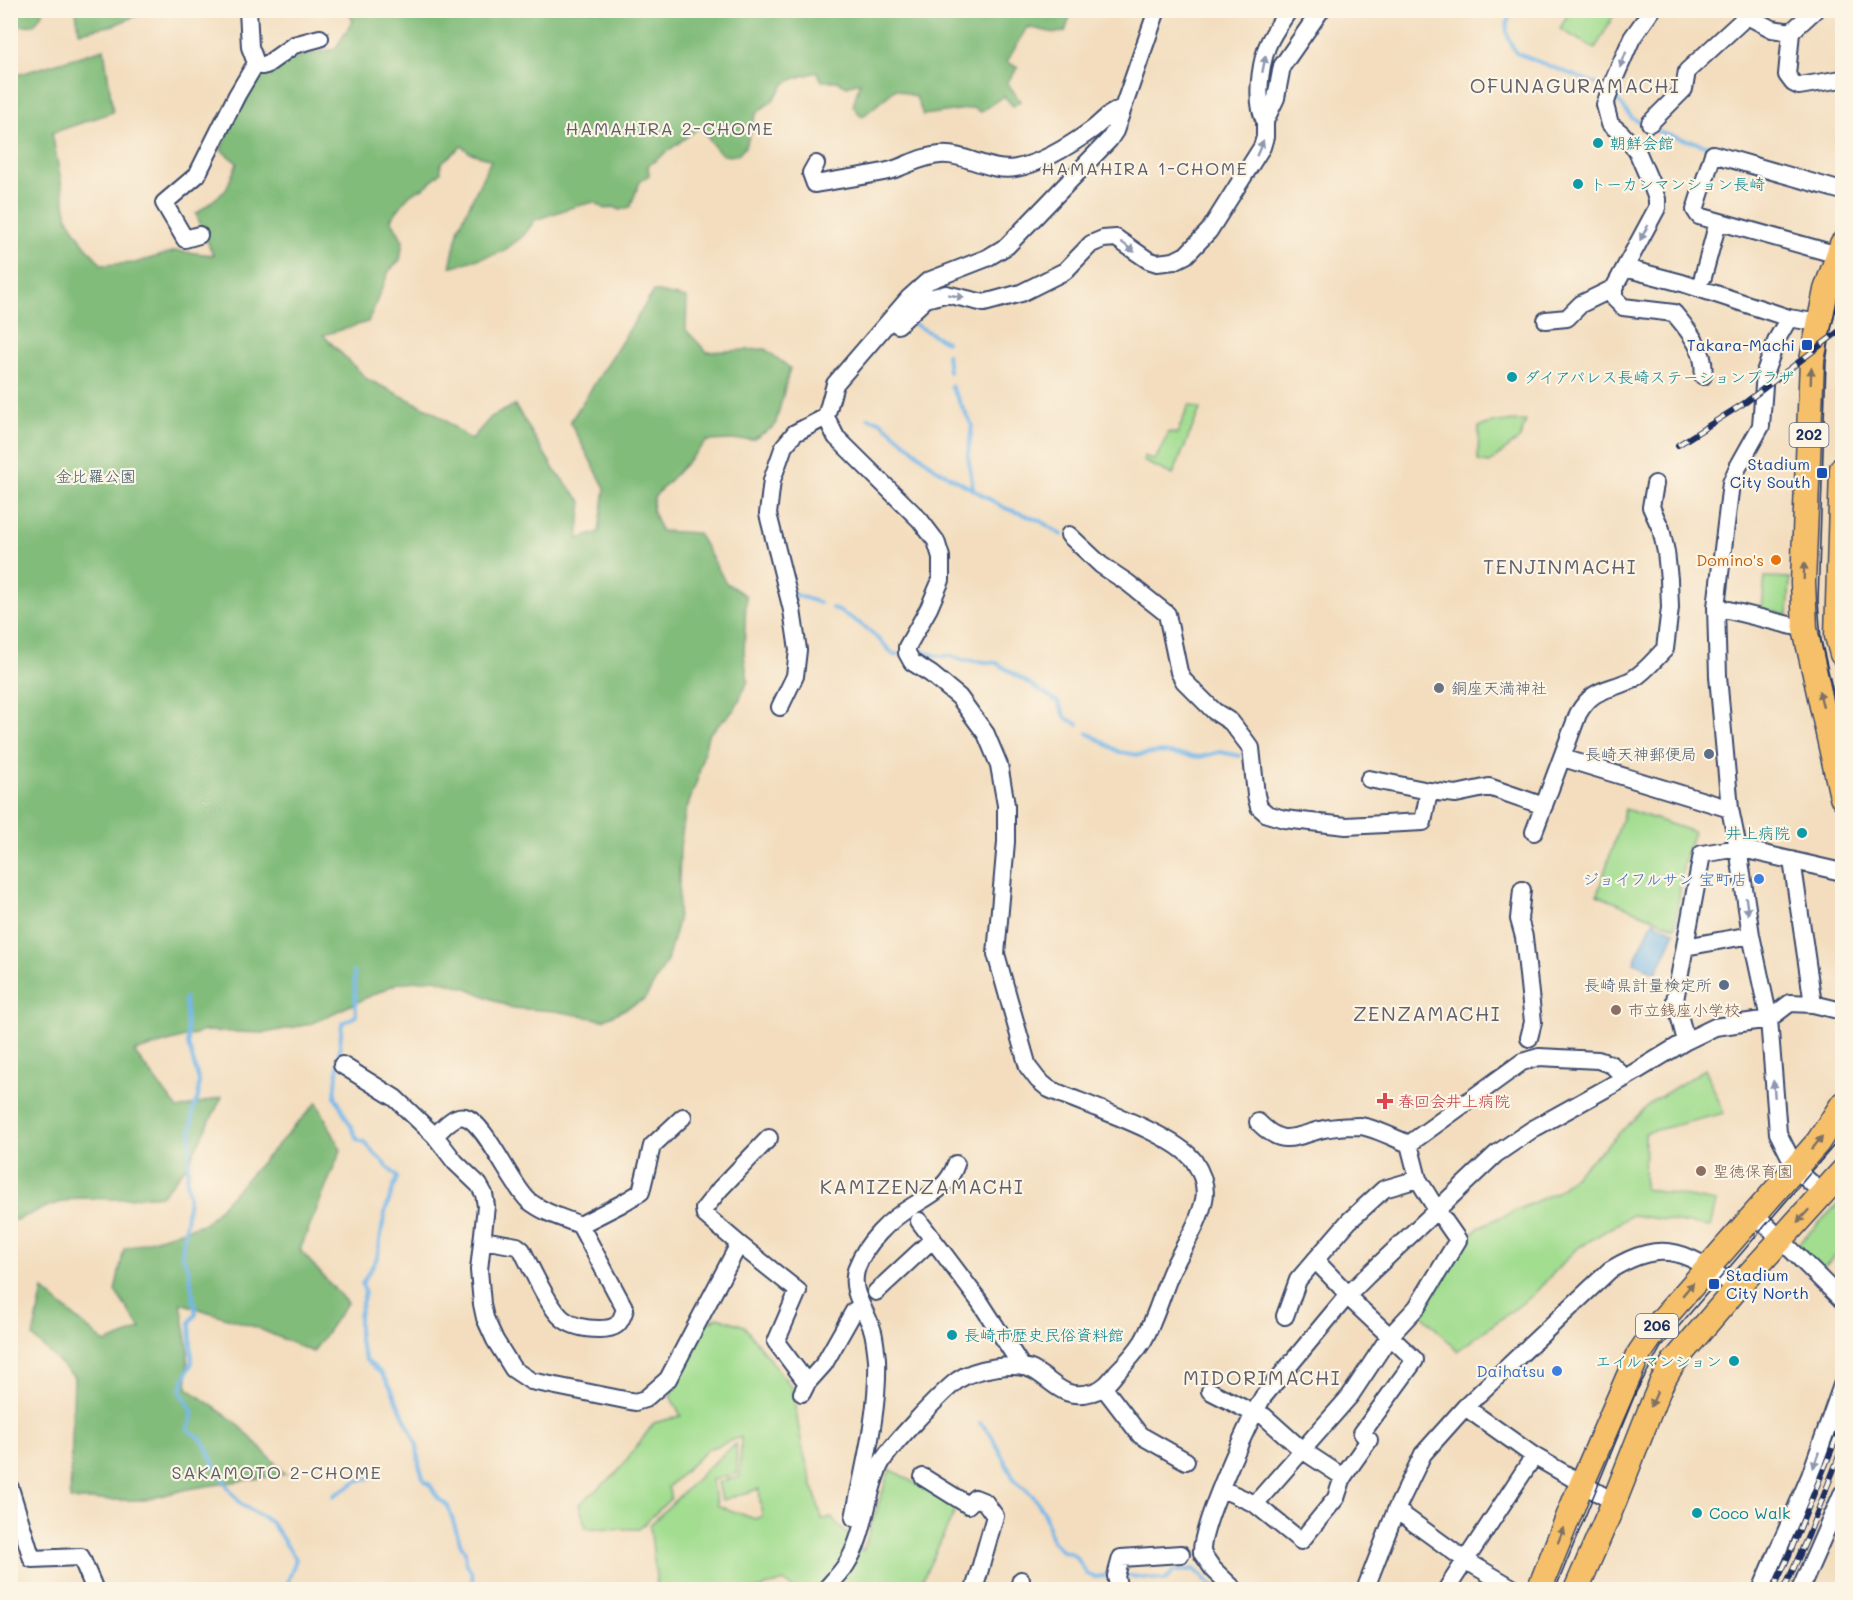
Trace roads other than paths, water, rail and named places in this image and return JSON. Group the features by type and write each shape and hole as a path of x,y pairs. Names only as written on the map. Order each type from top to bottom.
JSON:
{"highway":[{"name":"202","path":"1805,629 1803,583 1812,360 1826,290 1840,250"},
{"path":"1805,629 1841,641 1842,469"},
{"path":"1805,629 1842,797"},
{"name":"206","path":"1539,1590 1636,1357 1662,1320 1707,1266 1796,1169 1832,1124 1842,1105"},
{"name":"206","path":"1575,1590 1614,1502 1662,1382 1693,1338 1842,1173"}],"street":[{"path":"248,10 250,47 256,63 262,66 294,45 320,38"},
{"path":"825,1590 846,1565 860,1534 876,1475 886,1455 959,1380 971,1373 1008,1366 1033,1370 1059,1390 1070,1394 1094,1392 1104,1388 1142,1343 1204,1201 1204,1183 1194,1162 1180,1148 1152,1131 1049,1089 1028,1067 996,954 1006,842 1006,805 999,765 986,734 959,697 932,674 912,662 907,653 907,647 929,608 941,580 941,557 936,541 920,520 836,437 826,417 835,384 909,298 928,281 987,258 1007,246 1109,140 1115,131 1157,10"},
{"path":"888,322 900,325 920,304 933,297 946,294 984,303 1021,293 1065,271 1091,244 1103,239 1116,238 1140,255 1157,263 1168,263 1186,255 1209,231 1262,147 1265,137 1265,121 1260,108 1259,90 1267,48 1289,10"},
{"path":"1265,121 1276,98 1282,66 1321,10"},
{"path":"1652,10 1632,38 1605,105 1610,124 1636,151 1657,199 1657,208 1614,288 1614,298 1623,307 1674,313 1698,346 1705,365 1703,376"},
{"path":"1815,10 1791,32 1787,75 1799,86 1842,79"},
{"path":"1650,123 1684,89 1687,71 1747,16 1772,29 1791,32"},
{"path":"199,235 185,239 164,203 197,175 237,95 256,63"},
{"path":"816,164 811,173 815,184 892,170 926,156 942,154 1004,168 1015,168 1058,151 1093,129 1114,110 1122,108"},
{"path":"1840,250 1718,222 1699,216 1695,210 1713,154 1842,191"},
{"path":"1703,277 1718,222"},
{"path":"1625,268 1682,283 1789,318 1819,323"},
{"path":"1546,320 1567,318 1581,304 1614,288"},
{"path":"1789,318 1777,339 1765,372 1761,426 1731,483 1716,607 1718,676 1730,809 1751,935 1769,1018 1778,1133 1796,1169 1823,1194"},
{"path":"780,707 795,676 798,650 792,610 768,514 772,480 784,446 795,433 826,417"},
{"path":"1534,832 1578,714 1589,698 1593,694 1634,678 1665,649 1670,608 1669,579 1661,529 1651,507 1655,484"},
{"path":"1070,535 1101,565 1167,614 1179,672 1184,681 1214,711 1231,722 1251,748 1256,795 1259,807 1267,814 1284,819 1346,826 1423,822 1429,791"},
{"path":"1716,607 1805,629"},
{"path":"1563,758 1730,809"},
{"path":"1369,779 1456,794 1489,787 1544,806"},
{"path":"1686,1041 1675,1000 1702,854 1738,848 1842,872"},
{"path":"1792,860 1813,1004"},
{"path":"1522,890 1519,919 1524,937 1533,1022 1529,1038"},
{"path":"1685,947 1751,935"},
{"path":"1235,1590 1213,1569 1202,1553 1204,1536 1255,1411 1269,1389 1347,1296 1437,1210 1496,1154 1533,1129 1686,1041 1715,1027 1769,1018 1790,1003 1813,1004 1842,1011"},
{"path":"1409,1144 1522,1062 1539,1057 1598,1060 1612,1065 1625,1078"},
{"path":"342,1065 395,1098 435,1136 455,1162 479,1185 484,1194 486,1206 479,1270 479,1287 485,1318 495,1340 513,1369 531,1381 635,1402 645,1399 668,1379 739,1244"},
{"path":"435,1136 456,1118 461,1116 468,1118 481,1130 528,1200 554,1215 580,1225 626,1310 620,1323 612,1329 589,1329 575,1326 562,1319 554,1309 522,1250 517,1246 483,1240"},
{"path":"580,1225 641,1192 652,1146 683,1117"},
{"path":"1258,1122 1273,1134 1284,1139 1315,1131 1363,1126 1409,1144"},
{"path":"769,1138 704,1209 705,1215 798,1291 776,1342 804,1388 824,1364 854,1311 861,1305"},
{"path":"1255,1504 1350,1396 1389,1337 1417,1308 1458,1240 1418,1179 1409,1144"},
{"path":"860,1534 853,1525 867,1454 876,1389 877,1358 873,1331 855,1290 856,1271 871,1241 909,1208 945,1185 956,1164"},
{"path":"1285,1316 1298,1280 1350,1221 1384,1189 1418,1179"},
{"path":"1756,1215 1842,1300"},
{"path":"919,1221 980,1302 1022,1367"},
{"path":"876,1292 933,1239"},
{"path":"1365,1590 1396,1510 1423,1454 1465,1407 1610,1270 1632,1257 1656,1251 1677,1252 1707,1266 1737,1288"},
{"path":"1222,1489 1255,1504 1301,1542 1336,1498 1343,1477 1369,1440 1362,1433 1415,1360 1347,1296 1315,1260"},
{"path":"1761,1590 1810,1476 1842,1385"},
{"path":"1104,1388 1140,1435 1186,1461"},
{"path":"1210,1391 1264,1416 1302,1450 1343,1477"},
{"path":"1465,1407 1534,1456 1614,1502"},
{"path":"1446,1590 1534,1456"},
{"path":"923,1477 968,1505 975,1498 985,1502 995,1516 974,1590"},
{"path":"10,1488 33,1559 81,1557 96,1590"},
{"path":"1800,1590 1842,1494"},
{"path":"1396,1510 1466,1560 1516,1590"},
{"path":"1119,1590 1116,1576 1121,1558 1181,1554"}],"water":[{"path":"1653,921 1675,932 1656,973 1634,962"}],"waterway":[{"path":"1509,10 1507,32 1516,53 1607,88"},
{"path":"1614,96 1632,118 1645,125"},
{"path":"1652,128 1664,134 1713,147"},
{"path":"914,324 946,342"},
{"path":"947,354 949,372"},
{"path":"951,386 972,425 968,455 973,489"},
{"path":"868,418 880,421 935,468 1005,508 1039,520 1062,535"},
{"path":"793,594 820,603"},
{"path":"832,608 859,623 894,655 898,654"},
{"path":"915,652 997,663 1058,702 1066,718 1078,724"},
{"path":"1088,733 1119,752 1139,755 1159,752 1200,757 1220,752 1240,756"},
{"path":"354,972 356,1016 342,1023 335,1096 358,1140 364,1142 397,1177 385,1212 377,1258 362,1284 365,1292 359,1316 359,1341 366,1360 381,1373 390,1386 417,1445 419,1465 424,1481 448,1506 465,1551 474,1590"},
{"path":"185,998 188,1044 199,1081 198,1098 193,1110 187,1181 189,1197 182,1255 189,1270 196,1314 190,1322 192,1362 180,1390 193,1413 188,1429 204,1442 216,1469 232,1493 242,1505 271,1522 296,1559 285,1590"},
{"path":"980,1423 990,1433 1015,1481 1033,1496 1044,1512 1052,1541 1062,1551 1072,1554 1087,1574 1094,1577 1113,1575"},
{"path":"333,1496 357,1481 370,1478"},
{"path":"1121,1575 1165,1580 1173,1572 1194,1569 1216,1590"}],"tram line":[{"path":"1842,281 1826,363 1818,601 1821,640 1842,731"},
{"path":"1555,1590 1636,1392 1661,1347 1842,1136"}],"railway":[{"path":"1678,445 1746,402 1842,329"},
{"path":"1773,1590 1842,1424"},
{"path":"1784,1590 1841,1451"}],"place":[{"name":"朝鮮会館","path":"1598,143"},
{"name":"トーカンマンション長崎","path":"1578,184"},
{"name":"Takara-Machi","path":"1807,345"},
{"name":"ダイアパレス長崎ステーションプラザ","path":"1512,377"},
{"name":"Stadium City South","path":"1822,473"},
{"name":"Domino's","path":"1776,560"},
{"name":"銅座天満神社","path":"1439,688"},
{"name":"長崎天神郵便局","path":"1709,754"},
{"name":"井上病院","path":"1802,833"},
{"name":"ジョイフルサン 宝町店","path":"1759,879"},
{"name":"長崎県計量検定所","path":"1724,985"},
{"name":"市立銭座小学校","path":"1616,1010"},
{"name":"春回会井上病院","path":"1385,1101"},
{"name":"聖徳保育園","path":"1701,1171"},
{"name":"Stadium City North","path":"1714,1284"},
{"name":"長崎市歴史民俗資料館","path":"952,1335"},
{"name":"エイルマンション","path":"1734,1361"},
{"name":"Daihatsu","path":"1557,1371"},
{"name":"Coco Walk","path":"1697,1513"}],"district":[{"name":"OFUNAGURAMACHI","path":"1575,86"},
{"name":"HAMAHIRA 2-CHOME","path":"670,129"},
{"name":"HAMAHIRA 1-CHOME","path":"1145,169"},
{"name":"TENJINMACHI","path":"1560,567"},
{"name":"ZENZAMACHI","path":"1427,1014"},
{"name":"KAMIZENZAMACHI","path":"922,1187"},
{"name":"MIDORIMACHI","path":"1262,1378"},
{"name":"SAKAMOTO 2-CHOME","path":"277,1473"}],"park label":[{"name":"金比羅公園","path":"96,476"}]}
